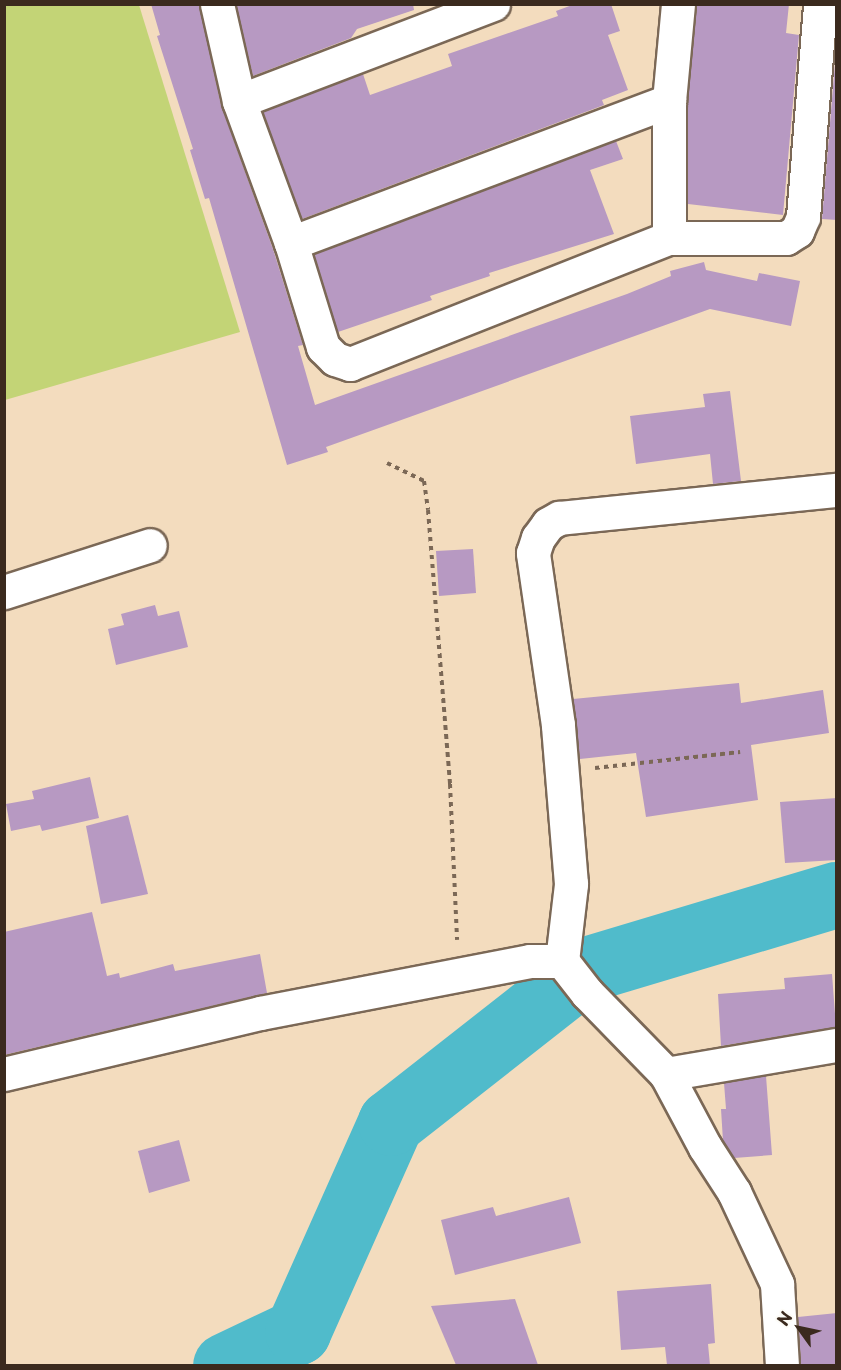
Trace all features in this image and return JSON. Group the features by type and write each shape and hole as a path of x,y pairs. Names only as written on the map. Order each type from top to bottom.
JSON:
{"street":[{"path":"217,4 239,101 291,243 323,347 335,359 350,364 669,238 786,238 797,231 803,217 820,4"},
{"path":"239,101 493,4"},
{"path":"669,238 669,101 678,4"},
{"path":"291,243 669,101"},
{"path":"574,976 571,884 559,772 558,724 533,553 548,524 560,518 837,490"},
{"path":"4,592 150,545"},
{"path":"4,1074 260,1013 530,961 574,976 666,1074 734,1192 777,1284 782,1365"},
{"path":"666,1074 837,1045"}],"path":[{"path":"387,463 424,481 450,784 458,974"},
{"path":"559,772 740,752"}],"green space":[{"path":"5,4 139,5 240,332 5,400"}],"building":[{"path":"151,4 199,4 221,105 273,249 303,345 298,346 315,405 627,294 671,276 670,271 704,262 706,270 757,281 759,273 800,281 791,326 710,309 326,447 328,452 287,465 209,198 205,199 190,150 193,149 157,36 160,35"},
{"path":"236,4 413,4 414,10 357,29 351,38 253,76"},
{"path":"575,4 611,4 620,31 608,35 628,90 602,100 604,105 302,219 263,112 363,74 370,95 452,66 448,54 558,16 556,11"},
{"path":"697,4 789,4 786,33 799,35 783,215 688,204 688,102"},
{"path":"837,39 837,220 822,219"},
{"path":"616,141 623,159 590,170 614,234 489,273 490,276 430,296 432,300 338,332 314,254"},
{"path":"730,391 741,481 713,484 710,454 636,464 630,416 705,407 703,394"},
{"path":"473,549 476,593 439,596 436,551"},
{"path":"155,605 158,616 179,611 188,647 116,665 108,629 124,625 121,614"},
{"path":"739,683 741,703 823,690 829,733 751,745 758,800 646,817 636,753 580,759 573,699"},
{"path":"90,777 99,818 42,831 40,825 11,831 6,804 34,799 32,791"},
{"path":"837,798 837,860 785,863 780,802"},
{"path":"128,815 148,894 101,904 86,826"},
{"path":"92,912 107,976 119,973 120,978 173,964 175,971 260,954 267,993 4,1055 4,932"},
{"path":"832,974 836,1027 721,1046 718,994 785,989 784,978"},
{"path":"766,1076 772,1155 734,1158 723,1141 721,1109 726,1109 724,1083"},
{"path":"179,1140 190,1181 149,1193 138,1151"},
{"path":"569,1197 581,1243 455,1275 441,1220 493,1207 496,1216"},
{"path":"711,1284 715,1343 708,1344 710,1365 667,1365 665,1347 621,1350 617,1291"},
{"path":"515,1299 538,1365 456,1365 431,1306"},
{"path":"837,1313 837,1365 801,1365 798,1317"}],"waterway":[{"path":"226,1366 298,1332 391,1123 586,970 836,895"}]}
